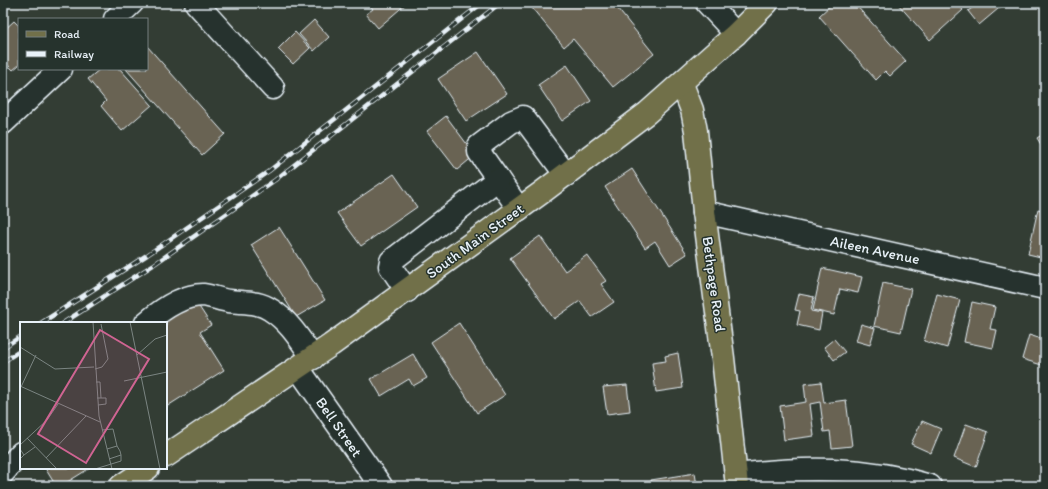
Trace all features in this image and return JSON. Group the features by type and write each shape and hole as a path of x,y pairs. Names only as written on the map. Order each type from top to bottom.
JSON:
{"main road":[{"name":"South Main Street","path":"167,455 306,363 566,175 648,113 682,84 767,3"},
{"name":"Bethpage Road","path":"682,84 692,110 696,131 704,212 737,480"},
{"path":"121,486 146,469"}],"street":[{"path":"116,18 132,3"},
{"path":"196,3 273,88"},
{"path":"706,3 736,34"},
{"path":"3,123 12,102 60,70"},
{"path":"520,209 479,152 479,146 511,122 523,117 566,175"},
{"path":"407,291 390,266 391,261 498,180"},
{"name":"Aileen Avenue","path":"704,212 1045,288"},
{"name":"Bell Street","path":"147,322 177,302 194,296 204,295 228,301 253,302 271,309 287,324 306,363 380,486"},
{"path":"3,473 20,454"},
{"path":"737,480 775,470 846,469 902,478 930,486"}],"building":[{"path":"368,3 407,3 378,28 366,14 373,9"},
{"path":"537,3 613,3 654,54 613,87 573,39 564,47 532,8"},
{"path":"833,3 854,3 906,61 890,76 885,71 876,80 819,16"},
{"path":"897,3 957,3 963,10 930,40"},
{"path":"975,3 1005,3 979,25 968,11 976,5"},
{"path":"314,20 329,37 314,51 299,34"},
{"path":"14,21 18,25 18,66 13,70 3,60 3,31"},
{"path":"295,32 310,48 293,64 278,49"},
{"path":"148,47 225,134 202,155 127,70 148,70"},
{"path":"478,52 507,94 466,121 438,79"},
{"path":"567,65 591,101 562,121 538,85"},
{"path":"99,70 121,70 152,105 122,131 101,106 106,101 88,79"},
{"path":"446,116 475,155 457,170 427,131"},
{"path":"1045,133 1045,151 1037,138"},
{"path":"632,169 687,254 670,265 655,241 645,248 605,187"},
{"path":"394,174 417,207 361,246 337,213"},
{"path":"1038,209 1045,211 1045,258 1028,254"},
{"path":"279,227 325,300 296,317 251,245"},
{"path":"540,236 565,271 587,255 606,281 601,284 614,302 592,317 580,301 554,319 510,258"},
{"path":"822,268 862,277 858,293 840,289 834,315 813,310"},
{"path":"883,283 911,289 901,332 874,326"},
{"path":"799,294 814,297 811,311 822,313 819,330 797,325 800,311 795,310"},
{"path":"937,294 960,300 947,348 924,341"},
{"path":"196,302 211,325 200,332 224,370 167,406 167,322 166,322"},
{"path":"972,302 995,307 990,329 997,330 993,348 964,342"},
{"path":"459,323 505,395 477,413 431,342"},
{"path":"861,324 875,328 870,345 856,341"},
{"path":"1029,335 1045,340 1045,366 1022,359"},
{"path":"834,339 845,352 834,360 824,347"},
{"path":"678,353 683,388 656,392 652,363 666,361 665,356"},
{"path":"413,354 427,378 413,386 409,379 381,396 371,379"},
{"path":"821,382 824,403 846,400 852,446 832,448 830,431 824,432 820,402 810,404 814,436 784,440 780,406 806,402 804,384"},
{"path":"627,385 630,411 607,414 603,387"},
{"path":"922,421 941,429 931,453 911,444"},
{"path":"966,424 988,432 976,467 954,458"},
{"path":"46,469 88,469 61,486 56,486"},
{"path":"695,473 697,486 652,486 651,480"}],"railway":[{"path":"43,322 147,255 269,171 482,3"},
{"path":"65,322 153,265 275,180 500,3"},
{"path":"3,348 20,337"},
{"path":"3,362 20,351"}]}
